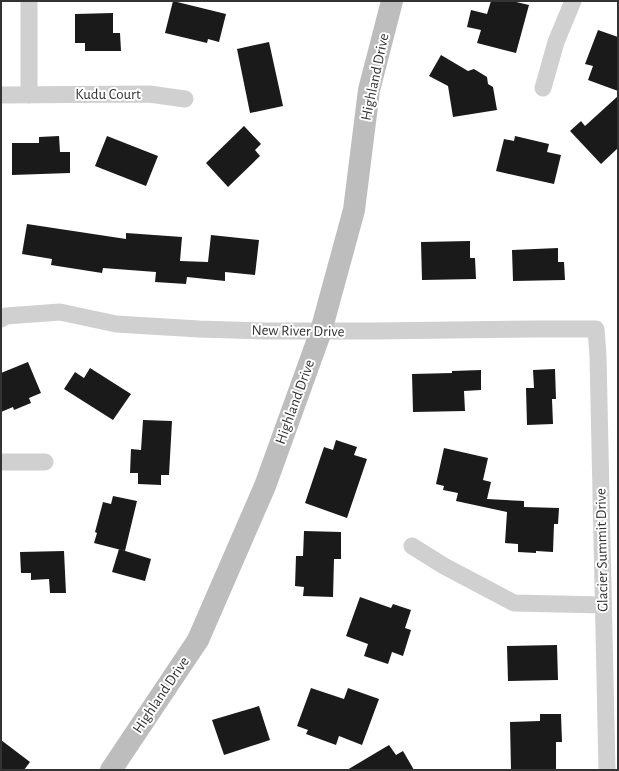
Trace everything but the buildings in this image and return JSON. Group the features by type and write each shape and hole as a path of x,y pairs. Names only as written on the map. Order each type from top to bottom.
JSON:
{"street":[{"path":"29,1 29,95"},
{"name":"Highland Drive","path":"111,770 198,640 265,486 321,331 354,210 369,90 392,1"},
{"path":"543,88 556,42 573,1"},
{"name":"Kudu Court","path":"1,95 149,94 186,99"},
{"name":"New River Drive","path":"1,319 6,316 60,312 116,324 199,329 321,331 536,329 596,330"},
{"name":"Glacier Summit Drive","path":"596,330 607,770"},
{"path":"1,462 45,462"},
{"path":"412,546 444,566 514,603 603,605"}]}
